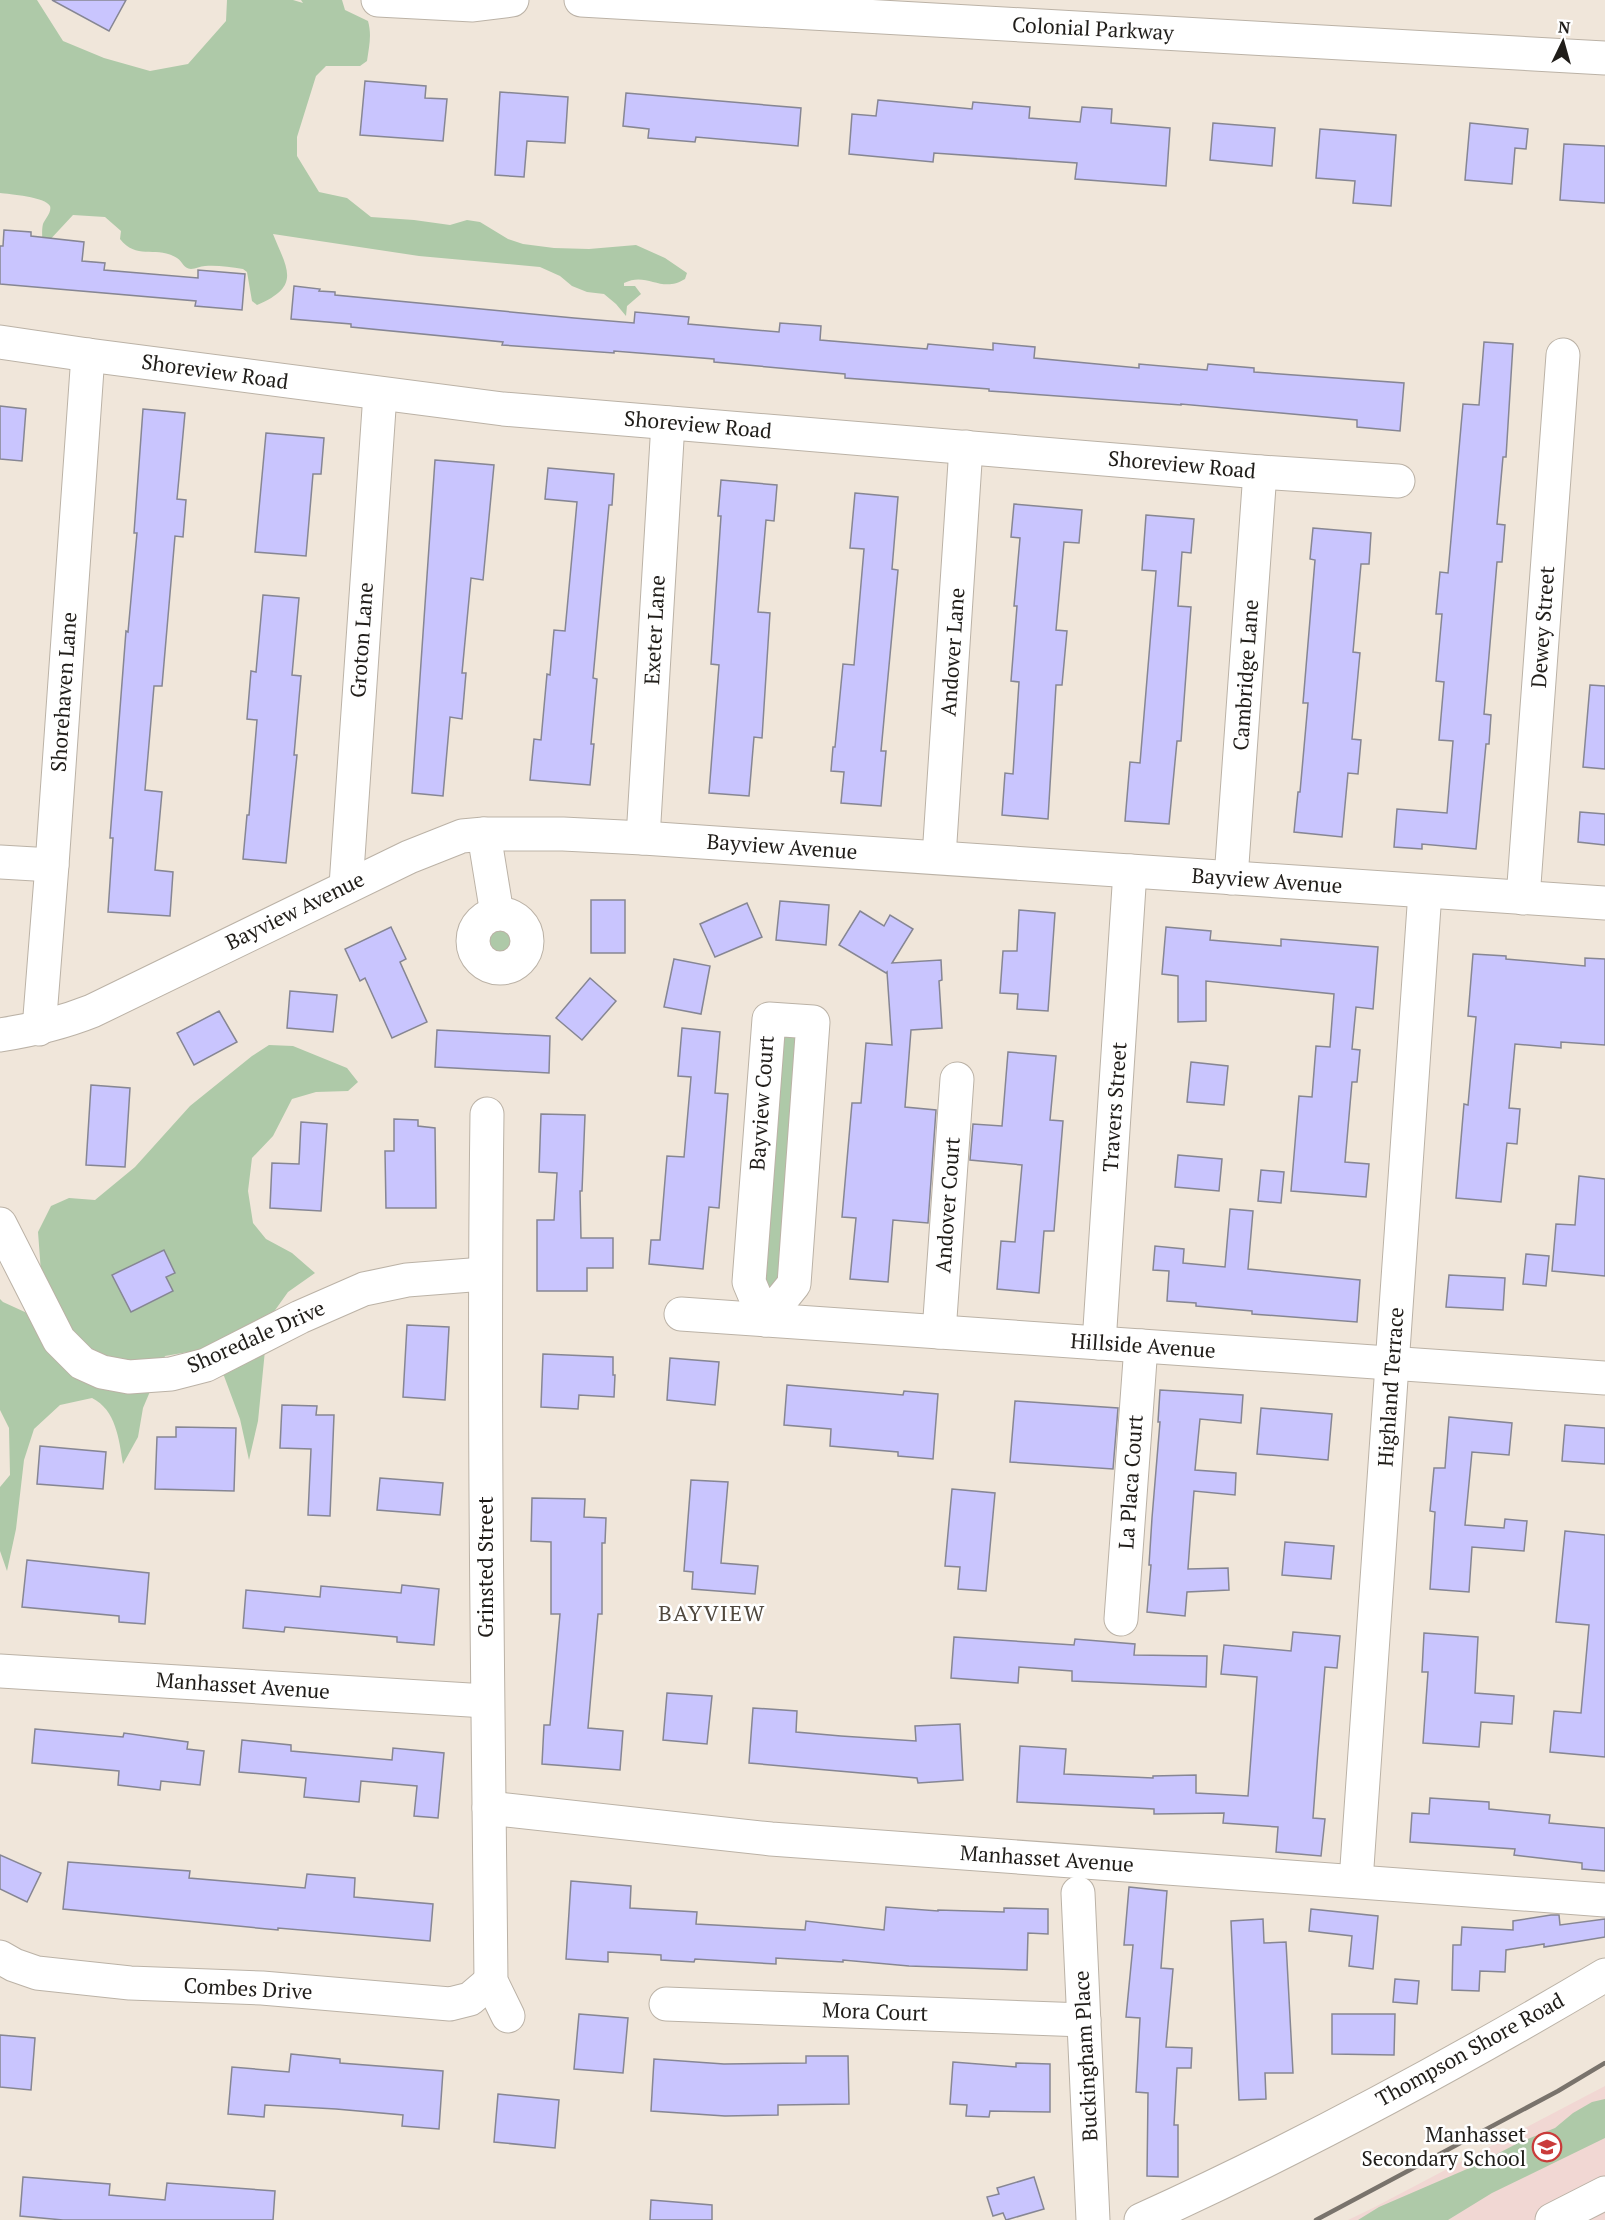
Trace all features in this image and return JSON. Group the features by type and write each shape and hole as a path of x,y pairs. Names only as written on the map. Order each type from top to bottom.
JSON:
{"street":[{"path":"378,0 473,5 512,0"},
{"name":"Colonial Parkway","path":"581,0 1605,58"},
{"name":"Shoreview Road","path":"0,342 503,409 1260,472 1398,481"},
{"name":"Shorehaven Lane","path":"39,1029 88,355"},
{"name":"Dewey Street","path":"1523,898 1563,355"},
{"name":"Groton Lane","path":"346,885 380,394"},
{"name":"Exeter Lane","path":"643,838 668,423"},
{"name":"Andover Lane","path":"939,857 966,447"},
{"name":"Cambridge Lane","path":"1231,879 1260,472"},
{"path":"484,834 497,914"},
{"name":"Bayview Avenue","path":"0,1035 39,1029 92,1011 346,885 442,843 462,836 484,834 563,834 643,838 1605,903"},
{"path":"0,862 52,865"},
{"name":"Travers Street","path":"1100,1343 1130,871"},
{"name":"Highland Terrace","path":"1356,1881 1425,892"},
{"name":"Bayview Court","path":"769,1019 813,1022 794,1284 765,1320 749,1282 769,1019"},
{"name":"Andover Court","path":"939,1332 957,1078"},
{"name":"Grinsted Street","path":"487,1114 484,1274 486,1701 491,1981 508,2016"},
{"name":"Shoredale Drive","path":"0,1224 58,1340 82,1363 102,1372 129,1377 171,1374 206,1365 300,1317 364,1289 407,1280 484,1274"},
{"name":"Hillside Avenue","path":"681,1314 1605,1378"},
{"name":"La Placa Court","path":"1121,1618 1141,1346"},
{"name":"Manhasset Avenue","path":"0,1671 486,1701"},
{"name":"Manhasset Avenue","path":"489,1808 771,1839 1605,1900"},
{"name":"Buckingham Place","path":"1078,1893 1093,2220"},
{"name":"Combes Drive","path":"0,1957 37,1973 130,1983 262,1988 450,2004 470,1999 491,1981"},
{"name":"Thompson Shore Road","path":"1141,2220 1228,2181 1506,2033 1605,1975"},
{"name":"Mora Court","path":"666,2004 1084,2020"},
{"path":"1552,2220 1605,2193"}],"shaded area":[{"name":"Manhasset Secondary School","path":"1605,2086 1605,2220 1348,2220 1373,2208"}],"green space":[{"path":"0,0 37,0 63,41 104,58 150,71 188,64 226,21 227,0 293,0 303,3 301,0 342,0 345,10 368,21 369,46 367,61 360,66 326,66 316,76 297,137 297,156 319,192 347,198 371,217 450,225 467,220 480,222 508,239 523,244 589,249 636,245 665,258 687,273 685,279 669,284 640,279 624,283 624,286 635,286 641,294 627,306 626,316 604,294 587,292 572,286 560,276 540,267 419,256 273,234 286,267 286,283 271,298 257,305 252,301 247,272 243,269 203,266 191,269 170,254 133,249 120,239 121,231 105,217 73,215 46,244 43,252 42,227 50,206 35,198 0,193"},
{"path":"500,915 510,917 519,923 525,932 527,942 525,952 519,961 510,967 500,969 490,967 481,961 475,952 473,942 475,932 481,923 490,917"},
{"path":"769,1019 813,1022 794,1284 765,1320"},
{"path":"269,1045 293,1046 347,1068 358,1082 348,1091 316,1092 292,1099 273,1136 252,1158 248,1191 253,1223 266,1239 292,1253 315,1273 288,1292 268,1320 258,1421 249,1460 240,1419 224,1376 188,1352 165,1356 143,1408 138,1437 123,1464 115,1426 106,1410 92,1398 60,1405 34,1429 24,1460 16,1529 7,1571 0,1551 0,1487 10,1475 9,1428 0,1410 0,1299 27,1313 41,1272 38,1232 51,1206 69,1198 95,1200 135,1167 190,1106"},
{"path":"1605,2099 1605,2138 1492,2193 1448,2220 1358,2220 1379,2207 1555,2128 1573,2113 1592,2102"}],"building":[{"path":"52,0 126,0 109,31"},
{"path":"365,81 426,86 425,98 447,99 443,141 360,135"},
{"path":"500,92 568,97 565,143 527,141 524,177 495,175"},
{"path":"626,93 801,108 798,146 696,137 695,142 648,138 649,129 623,126"},
{"path":"878,100 972,109 973,102 1030,107 1029,118 1080,122 1082,107 1112,109 1111,123 1170,128 1166,186 1075,179 1077,163 934,153 933,162 849,154 852,114 876,116"},
{"path":"1213,123 1275,128 1272,166 1210,160"},
{"path":"1470,123 1528,129 1526,149 1515,148 1512,184 1465,180"},
{"path":"1320,129 1396,135 1391,206 1353,203 1355,181 1316,178"},
{"path":"1564,144 1605,146 1605,203 1560,200"},
{"path":"4,230 31,232 31,236 84,242 82,261 105,263 104,270 198,278 198,270 245,274 242,310 195,306 196,301 0,284 0,246 3,246"},
{"path":"294,286 335,292 335,295 634,323 635,312 689,317 688,324 779,332 780,323 821,326 820,340 927,349 928,344 993,350 993,343 1035,347 1034,358 1139,368 1139,364 1207,370 1208,364 1254,368 1254,372 1404,383 1400,431 1357,427 1357,420 845,378 845,374 714,362 714,359 502,345 503,342 351,327 351,324 291,319"},
{"path":"1484,342 1513,344 1506,457 1503,457 1497,524 1505,525 1502,562 1497,562 1484,714 1491,715 1489,744 1486,744 1476,849 1422,844 1422,849 1394,847 1397,809 1447,813 1453,741 1439,740 1444,682 1436,681 1442,614 1436,614 1440,572 1448,573 1463,404 1479,405"},
{"path":"0,406 26,409 22,461 0,459"},
{"path":"143,409 185,413 177,499 186,500 183,537 175,536 162,686 154,686 145,790 162,792 155,870 173,872 170,916 108,912 113,838 110,838 126,631 128,632 137,533 134,533"},
{"path":"266,433 324,438 321,474 313,474 306,556 255,552"},
{"path":"435,460 494,465 483,580 471,578 462,673 466,673 462,719 450,717 443,796 412,793"},
{"path":"548,468 614,474 593,678 597,679 590,785 530,780 534,739 541,740 554,630 565,631 577,502 545,499"},
{"path":"721,480 777,485 774,521 766,520 758,612 770,613 762,738 754,737 749,796 709,793 719,665 711,664 721,516 718,516"},
{"path":"855,493 898,497 892,569 898,570 881,751 886,751 881,806 841,803 844,772 831,771 843,664 854,665 864,549 850,548"},
{"path":"1014,504 1082,510 1079,543 1064,542 1056,630 1067,631 1062,685 1056,685 1048,819 1002,815 1005,773 1013,774 1019,682 1011,681 1020,538 1011,537"},
{"path":"1146,515 1194,519 1191,553 1182,552 1178,606 1191,607 1181,741 1177,741 1169,824 1125,821 1130,762 1140,763 1156,571 1142,570"},
{"path":"1313,528 1371,533 1369,564 1361,564 1353,652 1360,653 1352,739 1361,740 1358,774 1348,773 1342,837 1294,832 1308,703 1303,703 1315,560 1310,559"},
{"path":"263,595 299,598 292,675 301,676 294,755 297,755 286,863 243,859 257,720 247,719 251,671 256,672"},
{"path":"1590,685 1605,686 1605,769 1583,767"},
{"path":"1580,812 1605,814 1605,845 1578,842"},
{"path":"591,900 625,900 625,953 591,953"},
{"path":"780,901 829,905 826,945 776,940"},
{"path":"747,903 762,937 715,957 700,924"},
{"path":"1019,910 1055,913 1048,1011 1017,1009 1018,994 1000,993 1003,951 1017,951"},
{"path":"860,911 884,926 890,915 913,929 892,963 941,960 942,980 939,981 942,1028 911,1030 905,1107 936,1110 928,1223 893,1220 888,1282 850,1279 856,1218 842,1217 852,1103 861,1103 866,1043 892,1045 887,972 839,945"},
{"path":"391,927 406,959 400,962 427,1022 392,1038 365,978 360,981 345,949"},
{"path":"1166,927 1211,931 1210,940 1281,946 1281,939 1378,947 1373,1009 1356,1007 1352,1049 1360,1050 1357,1082 1352,1082 1345,1162 1369,1164 1366,1197 1291,1191 1299,1096 1312,1097 1316,1046 1330,1047 1334,994 1206,981 1206,1021 1178,1022 1178,976 1162,974"},
{"path":"1473,954 1585,966 1585,958 1605,959 1605,1045 1561,1042 1561,1048 1515,1044 1509,1108 1520,1109 1517,1144 1507,1143 1501,1202 1456,1198 1464,1104 1468,1105 1476,1017 1468,1016"},
{"path":"674,959 710,966 701,1014 664,1007"},
{"path":"590,978 616,1001 582,1040 556,1018"},
{"path":"290,991 337,995 333,1032 287,1028"},
{"path":"219,1011 237,1042 194,1065 177,1033"},
{"path":"682,1028 720,1032 715,1093 728,1094 719,1208 709,1207 703,1269 649,1264 651,1240 660,1240 667,1156 684,1157 691,1077 678,1076"},
{"path":"437,1030 550,1036 549,1073 435,1067"},
{"path":"1008,1052 1056,1056 1050,1120 1063,1121 1054,1231 1044,1231 1039,1293 997,1289 1001,1241 1015,1242 1022,1165 970,1160 973,1124 1002,1126"},
{"path":"1191,1062 1228,1066 1224,1105 1187,1102"},
{"path":"91,1085 130,1088 125,1167 86,1165"},
{"path":"541,1114 585,1115 582,1191 580,1191 581,1238 613,1238 613,1268 587,1268 587,1291 537,1291 537,1220 554,1220 557,1173 539,1172"},
{"path":"394,1119 418,1120 418,1126 435,1128 436,1208 386,1208 385,1151 394,1151"},
{"path":"301,1122 327,1124 321,1211 270,1208 272,1163 299,1164"},
{"path":"1178,1155 1222,1159 1219,1191 1175,1187"},
{"path":"1261,1170 1284,1172 1281,1203 1258,1201"},
{"path":"1579,1176 1605,1179 1605,1276 1552,1271 1556,1224 1575,1225"},
{"path":"1230,1209 1253,1211 1248,1269 1360,1280 1357,1322 1252,1314 1252,1311 1167,1301 1169,1271 1153,1270 1155,1246 1184,1249 1183,1263 1225,1267"},
{"path":"164,1250 175,1273 166,1277 173,1291 131,1312 112,1275"},
{"path":"1526,1254 1549,1256 1546,1286 1523,1284"},
{"path":"1449,1275 1505,1278 1503,1310 1446,1307"},
{"path":"407,1325 449,1327 445,1400 403,1397"},
{"path":"543,1354 613,1357 614,1397 579,1395 578,1409 541,1407"},
{"path":"670,1358 719,1362 715,1405 667,1400"},
{"path":"787,1385 903,1395 904,1391 938,1394 933,1459 898,1456 898,1452 830,1446 831,1429 784,1425"},
{"path":"1160,1390 1243,1395 1241,1423 1200,1419 1195,1470 1236,1473 1235,1495 1194,1491 1188,1569 1228,1568 1229,1590 1187,1592 1185,1616 1147,1612 1160,1422 1158,1422"},
{"path":"1015,1401 1118,1408 1113,1469 1010,1462"},
{"path":"282,1405 317,1406 316,1415 334,1415 330,1516 308,1515 311,1449 280,1448"},
{"path":"1261,1408 1332,1414 1328,1460 1257,1454"},
{"path":"1449,1417 1512,1423 1509,1455 1472,1452 1465,1525 1504,1528 1505,1519 1527,1521 1524,1551 1472,1547 1469,1592 1430,1589 1435,1512 1430,1511 1434,1468 1445,1468"},
{"path":"1565,1425 1605,1428 1605,1464 1562,1461"},
{"path":"176,1427 236,1428 234,1491 155,1489 157,1437 176,1437"},
{"path":"40,1446 106,1452 103,1489 37,1484"},
{"path":"380,1478 443,1483 440,1515 377,1510"},
{"path":"691,1480 728,1482 721,1563 758,1566 755,1594 692,1589 693,1572 684,1571"},
{"path":"952,1489 995,1493 986,1591 958,1589 960,1567 945,1566"},
{"path":"532,1498 585,1499 584,1517 606,1518 605,1543 602,1543 602,1614 598,1614 588,1728 623,1731 620,1770 542,1764 544,1725 550,1725 560,1614 551,1614 551,1542 531,1541"},
{"path":"1565,1531 1605,1535 1605,1757 1550,1752 1554,1711 1581,1713 1589,1625 1556,1622"},
{"path":"1285,1542 1334,1546 1331,1579 1282,1575"},
{"path":"27,1560 149,1573 145,1624 119,1622 119,1616 22,1607"},
{"path":"402,1585 439,1589 434,1645 397,1642 397,1637 285,1627 284,1632 243,1628 246,1590 320,1597 321,1586 401,1593"},
{"path":"1293,1632 1340,1636 1337,1668 1325,1667 1313,1818 1325,1819 1321,1856 1276,1852 1278,1827 1223,1823 1224,1813 1154,1814 1154,1809 1017,1802 1020,1746 1066,1749 1064,1774 1153,1778 1153,1776 1196,1775 1196,1793 1248,1796 1257,1677 1221,1674 1224,1645 1291,1651"},
{"path":"1424,1633 1478,1637 1475,1693 1514,1696 1512,1724 1481,1722 1479,1747 1423,1743 1428,1672 1422,1672"},
{"path":"954,1637 1074,1645 1075,1639 1135,1644 1134,1655 1207,1656 1206,1687 1072,1681 1072,1671 1019,1667 1018,1683 951,1678"},
{"path":"667,1693 712,1696 707,1744 663,1740"},
{"path":"753,1708 797,1711 796,1732 841,1736 916,1741 915,1726 960,1724 963,1780 918,1783 917,1778 749,1763"},
{"path":"35,1729 123,1737 124,1733 188,1742 187,1749 204,1751 200,1785 161,1781 160,1790 118,1785 119,1771 32,1763"},
{"path":"242,1740 291,1745 291,1751 392,1760 393,1748 444,1753 438,1818 414,1816 417,1786 361,1781 359,1802 304,1797 306,1778 239,1772"},
{"path":"1430,1798 1489,1802 1489,1809 1550,1815 1549,1823 1605,1828 1605,1871 1582,1869 1582,1863 1514,1855 1515,1849 1410,1842 1412,1813 1429,1814"},
{"path":"0,1855 41,1873 27,1902 0,1889"},
{"path":"68,1862 190,1871 189,1878 305,1888 307,1874 355,1878 354,1897 433,1904 430,1941 278,1928 278,1930 63,1909"},
{"path":"571,1881 631,1886 630,1908 697,1912 696,1924 805,1930 806,1921 884,1930 886,1907 1004,1912 1004,1908 1048,1909 1048,1934 1028,1933 1027,1970 776,1958 776,1964 695,1959 694,1962 661,1960 661,1955 608,1952 608,1962 566,1959"},
{"path":"1129,1887 1167,1891 1161,1968 1173,1969 1166,2047 1192,2048 1191,2068 1177,2068 1174,2125 1178,2125 1178,2177 1147,2176 1148,2093 1136,2092 1140,2018 1126,2017 1133,1945 1124,1945"},
{"path":"1311,1909 1378,1916 1373,1969 1349,1966 1352,1936 1309,1931"},
{"path":"1559,1915 1560,1925 1605,1919 1605,1937 1544,1947 1544,1944 1506,1950 1505,1972 1480,1971 1479,1991 1452,1990 1453,1945 1461,1945 1462,1927 1513,1930 1513,1921"},
{"path":"1263,1919 1264,1943 1286,1942 1293,2073 1265,2073 1266,2099 1239,2100 1231,1921"},
{"path":"1395,1979 1419,1981 1417,2004 1393,2002"},
{"path":"579,2014 628,2018 623,2073 574,2069"},
{"path":"1332,2014 1395,2014 1394,2055 1332,2054"},
{"path":"0,2035 35,2038 31,2090 0,2087"},
{"path":"291,2054 340,2059 340,2063 443,2071 439,2129 402,2126 403,2115 336,2109 265,2105 264,2117 228,2114 232,2067 289,2072"},
{"path":"806,2056 848,2056 849,2104 778,2105 778,2115 725,2116 651,2111 654,2059 724,2064 806,2063"},
{"path":"953,2062 1016,2067 1016,2063 1050,2064 1050,2112 990,2111 989,2117 966,2116 967,2105 950,2104"},
{"path":"498,2094 559,2100 555,2148 494,2142"},
{"path":"23,2177 110,2184 109,2195 165,2200 167,2183 275,2191 273,2220 63,2220 20,2216"},
{"path":"1034,2177 1044,2209 1006,2220 1003,2213 993,2216 987,2197 999,2194 997,2188"},
{"path":"651,2200 712,2205 712,2220 650,2220"}],"railway":[{"path":"1316,2220 1558,2091 1605,2063"}],"place":[{"name":"Manhasset Secondary School","path":"1547,2147"}],"district":[{"name":"BAYVIEW","path":"712,1613"}]}
